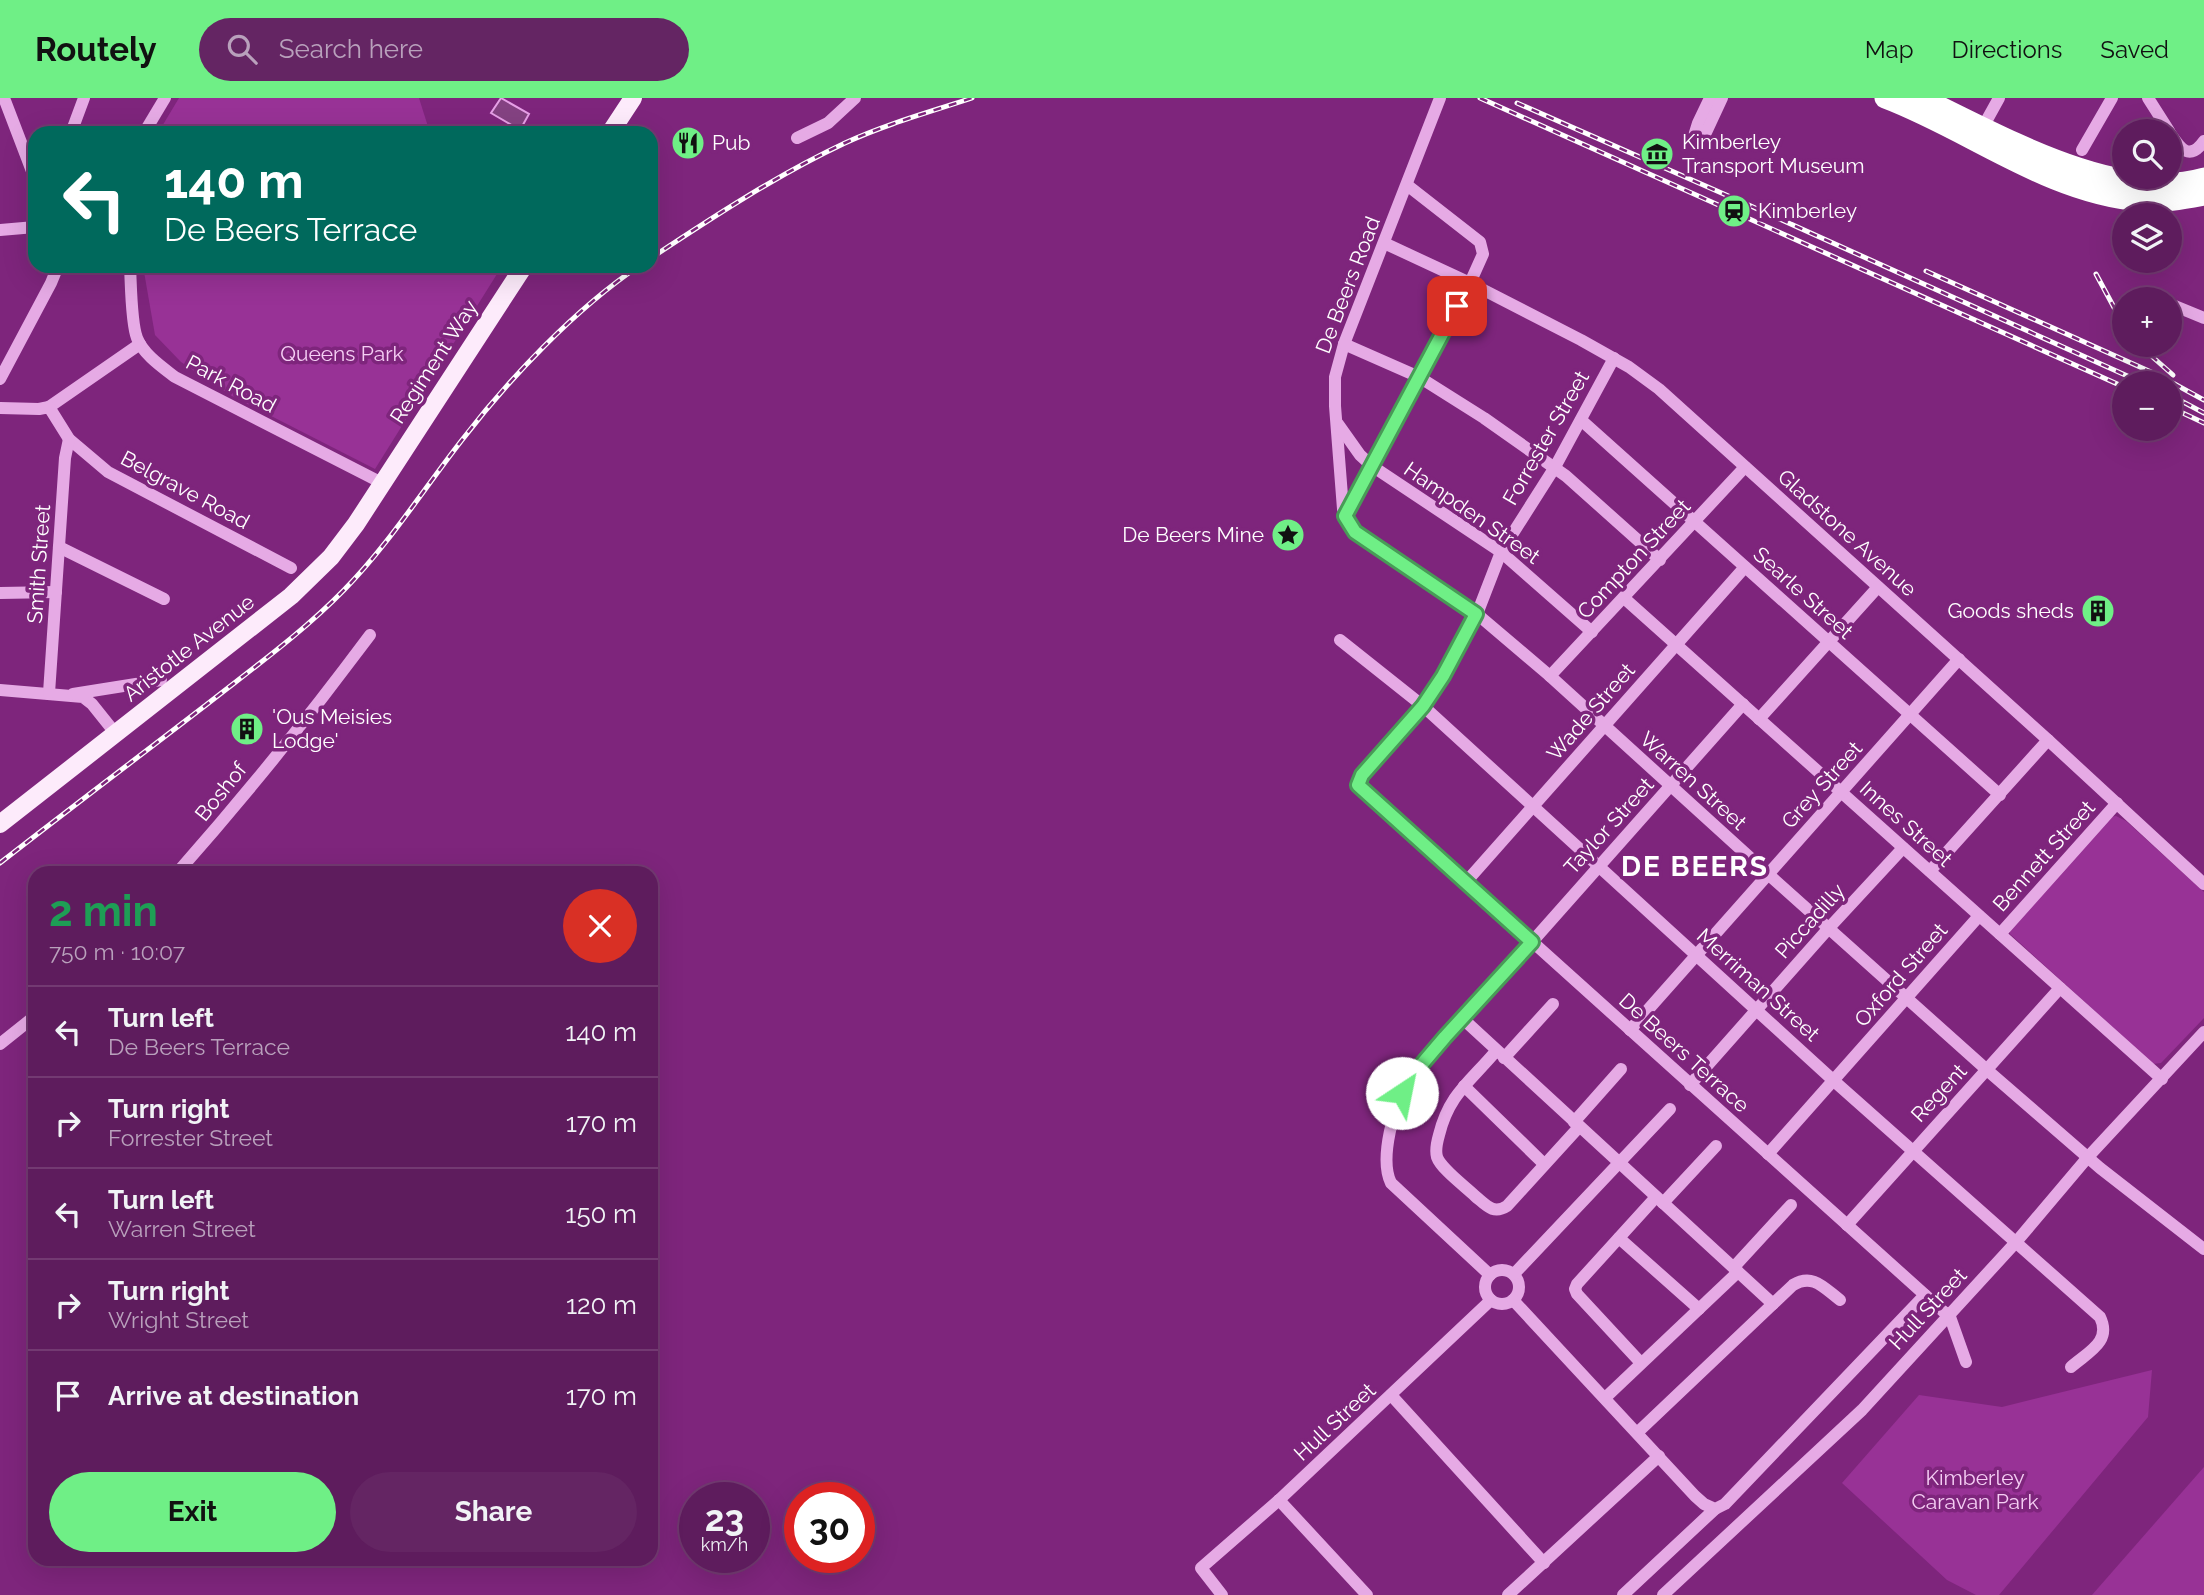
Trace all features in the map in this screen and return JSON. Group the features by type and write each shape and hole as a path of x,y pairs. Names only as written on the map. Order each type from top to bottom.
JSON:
{"highway":[{"path":"1922,98 2079,169 2122,181 2161,184 2204,178"},
{"path":"1890,99 2001,154 2086,191 2143,202 2204,195"}],"main road":[{"path":"615,126 633,98"},
{"name":"Regiment Way","path":"382,483 519,273"},
{"name":"Aristotle Avenue","path":"0,824 301,588 345,539 382,483"}],"street":[{"path":"4,98 28,159"},
{"path":"74,126 85,98"},
{"path":"148,126 165,98"},
{"path":"797,138 828,123 855,98"},
{"name":"De Beers Road","path":"1355,532 1345,516 1339,476 1335,377 1344,344 1440,98"},
{"path":"1710,98 1698,139 1709,127 1722,98"},
{"path":"1983,127 1999,98"},
{"path":"2082,150 2112,98"},
{"path":"2148,98 2162,119"},
{"path":"2182,149 2192,152 2204,142"},
{"path":"1345,516 1483,254 1480,242 1407,185"},
{"path":"0,230 28,228"},
{"name":"Gladstone Avenue","path":"1384,243 1470,283 1614,358 1666,394 2204,884"},
{"path":"0,379 5,356 45,294 55,273"},
{"path":"0,408 49,407 140,344 135,334 131,273"},
{"path":"2182,309 2204,318"},
{"name":"Park Road","path":"140,344 175,377 382,483"},
{"path":"1344,344 1419,377 1485,418 1555,467 1660,560"},
{"name":"Forrester Street","path":"1358,785 1362,775 1423,706 1455,654 1476,614 1501,552 1555,467 1614,358"},
{"name":"Belgrave Road","path":"49,407 69,439 115,476 291,568"},
{"name":"Searle Street","path":"1581,420 2000,794"},
{"name":"Hampden Street","path":"1336,421 1360,456 1372,466 1501,552 1592,632"},
{"name":"Smith Street","path":"49,693 65,458 69,439"},
{"name":"Compton Street","path":"1550,676 1745,467"},
{"name":"Warren Street","path":"1355,532 1476,614 1550,676 1987,1070 2088,1157 2204,1248"},
{"path":"59,547 164,599"},
{"name":"Wade Street","path":"1466,882 1745,567"},
{"path":"1759,719 1878,587"},
{"path":"0,593 56,592"},
{"name":"Innes Street","path":"1624,598 2162,1079"},
{"name":"Boshof","path":"183,866 316,707 370,635"},
{"name":"Merriman Street","path":"1340,640 1423,706 1835,1081 2100,1317 2104,1324 2104,1334 2099,1344 2071,1367"},
{"name":"Grey Street","path":"1630,1030 1959,659"},
{"path":"0,690 70,694 161,680"},
{"path":"70,694 88,699 116,734"},
{"name":"Taylor Street","path":"1490,1275 1391,1183 1386,1174 1385,1164 1395,1112 1406,1084 1743,704"},
{"path":"1930,871 2049,740"},
{"name":"De Beers Terrace","path":"1358,785 1949,1314"},
{"name":"Bennett Street","path":"2000,934 2117,803"},
{"name":"Piccadilly","path":"1690,1084 1903,848"},
{"name":"Oxford Street","path":"1768,1154 1979,916"},
{"name":"Regent","path":"1847,1225 2060,988"},
{"path":"1553,1004 1453,1097 1441,1125 1437,1150 1437,1159 1444,1167 1486,1206 1495,1211 1501,1210 1544,1164 1622,1069"},
{"path":"1462,1018 1773,1304"},
{"path":"0,1044 28,1022"},
{"name":"Hull Street","path":"1663,1595 1862,1410 2017,1241 2088,1157 2204,1032"},
{"path":"1464,1086 1544,1164"},
{"path":"1514,1275 1670,1109"},
{"path":"1641,1363 1576,1291 1577,1284 1619,1238 1716,1146"},
{"path":"1605,1398 1699,1309 1791,1205"},
{"path":"1619,1238 1699,1309"},
{"path":"1504,1270 1514,1275 1519,1290 1513,1300 1504,1304 1491,1300 1485,1290 1490,1275 1504,1270"},
{"path":"1638,1432 1793,1284 1805,1279 1818,1283 1840,1300"},
{"name":"Hull Street","path":"1623,1595 1715,1509 1725,1504 1925,1295"},
{"name":"Hull Street","path":"1222,1595 1201,1568 1279,1500 1491,1300"},
{"path":"1513,1300 1695,1496 1715,1509"},
{"path":"1949,1314 1966,1362"},
{"path":"1391,1395 1544,1563"},
{"path":"1508,1595 1659,1456"},
{"path":"1279,1500 1367,1595"}],"green space":[{"path":"179,98 419,98 428,126 162,126"},
{"name":"Queens Park","path":"144,273 498,273 375,469 232,396 181,362 155,335"},
{"path":"2116,816 2126,821 2204,892 2204,1018 2161,1063 2153,1064 2010,934 2010,930 2111,817"},
{"name":"Kimberley Caravan Park","path":"2152,1370 2148,1417 1999,1595 1976,1595 1947,1580 1842,1483 1919,1395 2002,1407"},
{"path":"2204,1467 2204,1595 2092,1595"}],"shaded area":[{"path":"501,98 529,114 522,126 513,126 491,113"}],"railway":[{"path":"658,253 746,197 820,155 876,130 972,98"},
{"path":"1480,98 2112,382"},
{"path":"1517,103 2116,371"},
{"path":"1926,271 2160,376 2204,400"},
{"path":"0,863 259,664 328,606 376,554 500,393 567,324 629,273"},
{"path":"2096,274 2112,304"},
{"path":"2153,357 2168,371"},
{"path":"2182,401 2204,413"},
{"path":"2182,413 2204,423"}],"place":[{"name":"Pub","path":"688,143"},
{"name":"Kimberley Transport Museum","path":"1657,154"},
{"name":"Kimberley","path":"1734,211"},
{"name":"De Beers Mine","path":"1288,535"},
{"name":"Goods sheds","path":"2098,611"},
{"name":"'Ous Meisies Lodge'","path":"247,729"}],"district":[{"name":"DE BEERS","path":"1695,866"}],"route":[{"path":"1402,1093 1411,1077 1445,1037 1532,942 1358,785 1362,775 1423,706 1443,676 1476,614 1355,532 1345,516 1457,306"}]}
